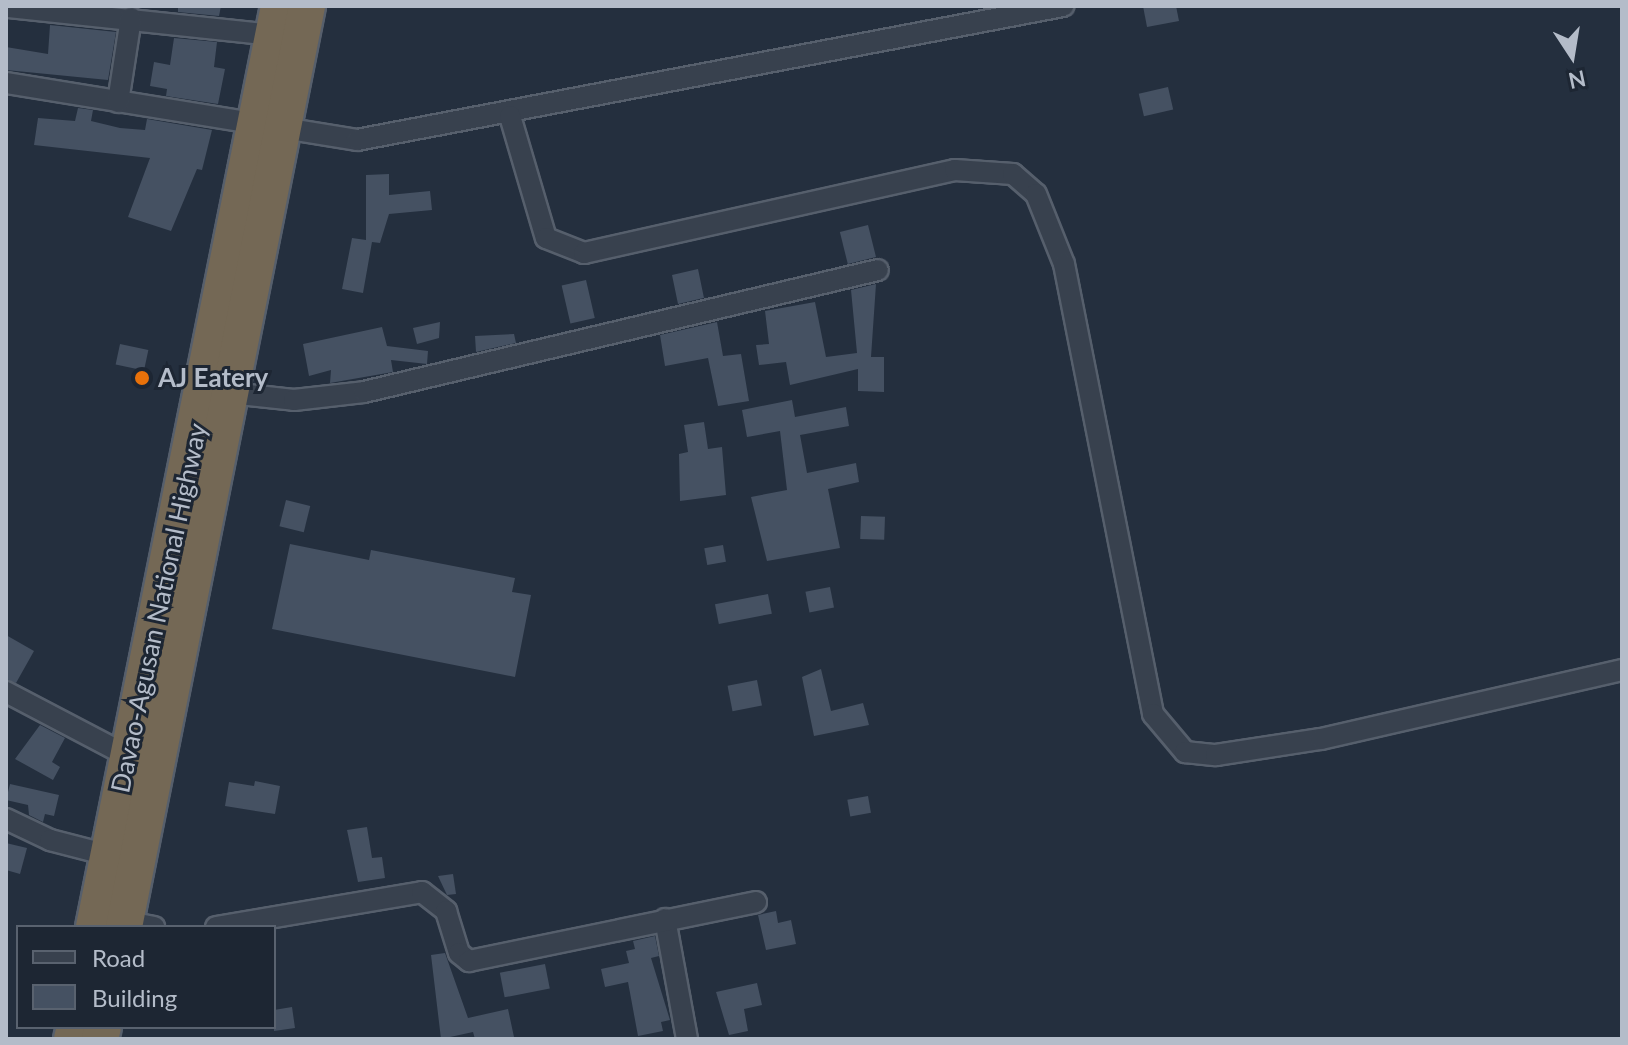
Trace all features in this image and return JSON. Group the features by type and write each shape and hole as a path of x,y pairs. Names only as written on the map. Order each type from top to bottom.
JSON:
{"highway":[{"name":"Davao-Agusan National Highway","path":"119,924 201,470 268,128 307,6"},
{"name":"Davao-Agusan National Highway","path":"119,924 108,855 128,756 201,470 230,393 268,128 276,21"}],"street":[{"path":"6,83 268,128 357,140 510,116 1063,6"},
{"path":"7,7 131,18 276,21"},
{"path":"118,102 131,18"},
{"path":"510,116 546,238 564,250 607,250 955,170 1013,174 1036,194 1064,264 1153,714 1168,739 1185,752 1216,755 1308,742 1622,670"},
{"path":"230,393 294,400 364,392 878,270"},
{"path":"6,692 128,756"},
{"path":"6,819 50,840 108,855"},
{"path":"228,925 422,892 446,911 459,953 469,961 756,902"},
{"path":"665,919 687,1039"}],"building":[{"path":"178,6 221,6 219,16 178,12"},
{"path":"1143,6 1176,6 1179,21 1147,27"},
{"path":"50,25 116,32 108,80 6,70 6,47 48,54"},
{"path":"174,38 217,42 214,67 225,69 218,104 166,96 167,89 150,86 154,62 170,65"},
{"path":"1168,87 1173,109 1144,116 1139,94"},
{"path":"78,108 93,110 91,121 120,128 145,130 147,119 212,130 202,170 197,169 171,231 128,217 150,158 34,145 38,118 75,121"},
{"path":"389,174 389,195 430,191 432,210 389,214 380,243 372,242 363,293 342,289 352,238 366,240 366,175"},
{"path":"868,225 876,257 848,264 840,232"},
{"path":"698,269 704,298 678,304 672,275"},
{"path":"586,280 595,318 570,324 562,286"},
{"path":"876,284 871,357 884,357 884,392 858,391 858,369 790,385 786,362 759,365 756,345 769,344 765,311 815,302 826,357 857,353 851,290"},
{"path":"440,322 439,338 417,344 413,328"},
{"path":"717,322 723,356 741,354 749,401 718,406 708,358 665,366 660,335"},
{"path":"382,327 387,346 428,351 427,364 391,360 393,372 330,383 331,370 309,376 303,344"},
{"path":"514,334 516,343 476,352 475,336"},
{"path":"120,344 148,350 144,371 116,365"},
{"path":"792,400 795,417 846,407 849,426 800,435 807,473 856,463 859,482 828,489 840,548 767,561 751,497 787,490 780,431 747,437 742,410"},
{"path":"704,422 708,449 722,447 726,495 680,501 679,454 688,452 684,425"},
{"path":"286,500 310,506 304,532 279,526"},
{"path":"861,516 885,517 884,540 860,539"},
{"path":"290,544 369,560 371,550 515,578 512,592 531,595 515,677 272,629"},
{"path":"723,545 726,562 707,565 704,548"},
{"path":"830,587 834,608 809,612 805,592"},
{"path":"768,594 772,614 719,624 715,604"},
{"path":"6,635 34,651 16,683 6,679"},
{"path":"821,669 831,711 863,703 869,725 814,736 802,677"},
{"path":"757,680 762,706 733,711 728,686"},
{"path":"40,725 65,738 52,762 60,767 53,780 15,759"},
{"path":"255,781 280,786 275,814 225,806 229,782 254,786"},
{"path":"10,784 59,795 54,816 45,814 43,822 29,815 28,805 6,800"},
{"path":"868,796 871,813 850,816 847,800"},
{"path":"367,827 372,858 382,857 385,878 358,882 347,830"},
{"path":"6,843 27,848 20,874 6,870"},
{"path":"453,874 456,894 447,895 438,876"},
{"path":"776,911 778,923 791,920 796,944 766,950 758,915"},
{"path":"655,936 659,956 651,958 670,1020 661,1022 663,1031 638,1036 628,982 605,987 601,969 629,963 626,951 635,949 633,941"},
{"path":"445,953 468,1018 508,1009 514,1037 475,1039 473,1032 441,1039 431,955"},
{"path":"545,964 550,989 505,997 500,973"},
{"path":"757,983 762,1005 744,1009 748,1031 729,1035 716,992"},
{"path":"292,1007 295,1028 274,1031 276,1010"}],"place":[{"name":"AJ Eatery","path":"142,378"}]}
